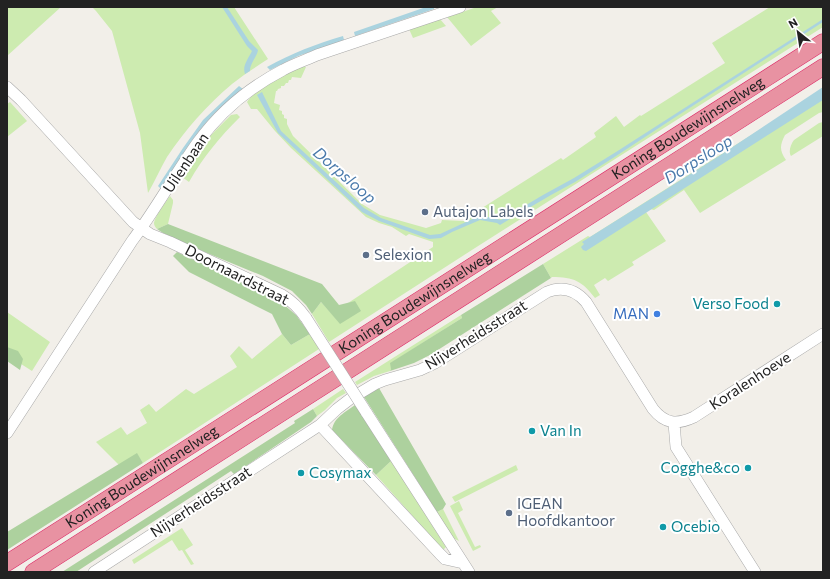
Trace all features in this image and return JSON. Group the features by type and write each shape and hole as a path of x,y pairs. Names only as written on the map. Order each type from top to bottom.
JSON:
{"highway":[{"name":"Koning Boudewijnsnelweg","path":"7,563 823,42"},
{"name":"Koning Boudewijnsnelweg","path":"33,572 823,67"}],"street":[{"name":"Uilenbaan","path":"7,433 132,241 199,142 234,103 260,84 283,70 317,55 460,7"},
{"name":"Doornaardstraat","path":"7,87 21,100 131,220 150,234 282,295 300,309 466,568"},
{"name":"Nijverheidsstraat","path":"94,572 320,425 350,399 375,384 420,370 435,363 554,289 565,289 582,297 658,416 674,423"},
{"name":"Koralenhoeve","path":"674,423 684,422 694,417 823,334"},
{"path":"674,423 676,447 755,572"},
{"name":"Doornaardstraat","path":"320,425 445,559 466,568"}],"green space":[{"path":"7,7 61,7 7,56"},
{"path":"92,7 234,7 268,59 232,84 197,118 167,157 148,193 140,133 112,31"},
{"path":"477,7 498,7 491,11 501,23 471,46 447,17"},
{"path":"770,7 823,7 823,27 329,342 312,314 321,302 340,323 355,302 348,303 433,247 433,242 409,234 406,236 392,227 366,217 291,148 257,109 251,109 247,102 257,91 289,72 303,66 306,67 301,78 292,77 288,83 281,86 281,88 276,91 274,103 280,105 279,110 282,111 284,118 287,119 287,124 293,136 362,204 380,215 426,228 441,223 442,220 464,221 477,213 472,208 482,208 561,158 563,160 596,137 594,133 616,116 624,127 640,115 641,116 725,63 712,43"},
{"path":"439,18 446,26 413,38 409,29"},
{"path":"823,87 823,112 819,113 785,135 781,148 786,160 700,213 684,190 654,210 650,209 646,212 666,241 632,262 634,265 608,281 605,278 594,285 600,295 595,298 586,288 572,279 560,277 551,278 543,264 588,236 590,237 813,96"},
{"path":"10,102 27,121 7,137 7,104"},
{"path":"237,114 240,117 212,148 189,182 182,177 211,135 231,115"},
{"path":"823,122 823,136 791,156 790,150 794,140 819,123"},
{"path":"170,196 173,203 168,224 157,229 154,224 155,220"},
{"path":"168,224 322,284 339,305 355,301 361,311 340,324 321,302 312,314 306,305 292,291 263,276 207,253 157,229"},
{"path":"177,252 282,303 296,315 310,334 291,345 282,334 272,314 189,272 173,256"},
{"path":"543,264 551,278 430,355 414,363 390,371 390,363 462,318 461,315"},
{"path":"7,312 50,342 32,371 7,355"},
{"path":"461,315 462,318 391,363 390,371 374,376 357,385 355,382"},
{"path":"282,334 291,345 310,334 319,349 143,463 137,454 119,465 96,442 121,427 127,435 147,423 140,410 149,404 156,412 186,389 194,394 237,367 230,356 239,346 252,359"},
{"path":"7,347 18,351 23,359 20,370 7,361"},
{"path":"379,388 446,504 443,509 437,512 364,397"},
{"path":"343,389 346,393 337,398 317,416 313,409"},
{"path":"355,405 391,461 376,475 332,430 333,425 338,418"},
{"path":"313,409 317,416 311,422 234,474 231,471 76,572 62,572 295,423 294,421"},
{"path":"137,453 143,463 7,550 7,532"},
{"path":"391,461 446,547 443,550 376,475"},
{"path":"516,465 518,470 455,502 452,497"},
{"path":"459,501 463,510 458,513 475,547 480,545 481,547 473,551 450,506"},
{"path":"443,509 459,541 453,538 437,512"},
{"path":"182,528 193,545 185,550 194,564 191,565 182,550 179,551 172,540 134,564 132,560"}],"water":[{"path":"222,7 227,7 249,41 258,50 251,65 250,71 245,74 245,65 252,51 247,46"},
{"path":"426,7 434,7 434,9 355,36 354,32"},
{"path":"823,19 823,22 613,158 575,182 500,225 497,223 480,220 441,238 429,239 379,221 362,212 278,133 257,95 262,92 281,131 364,208 381,218 430,235 440,234 479,216 501,220 616,152"},
{"path":"343,36 344,40 298,56 270,70 267,67 304,49"},
{"path":"239,86 243,89 221,107 206,122 160,188 158,186 203,120"},
{"path":"823,87 823,100 586,251 583,250 581,247 584,244 582,242 716,158"}],"place":[{"name":"Autajon Labels","path":"425,212"},
{"name":"Selexion","path":"366,255"},
{"name":"Verso Food","path":"777,304"},
{"name":"MAN","path":"657,314"},
{"name":"Van In","path":"532,431"},
{"name":"Cogghe&co","path":"748,468"},
{"name":"Cosymax","path":"301,473"},
{"name":"IGEAN Hoofdkantoor","path":"509,513"},
{"name":"Ocebio","path":"663,527"}],"water label":[{"name":"Dorpsloop","path":"698,159"},
{"name":"Dorpsloop","path":"345,175"}]}
